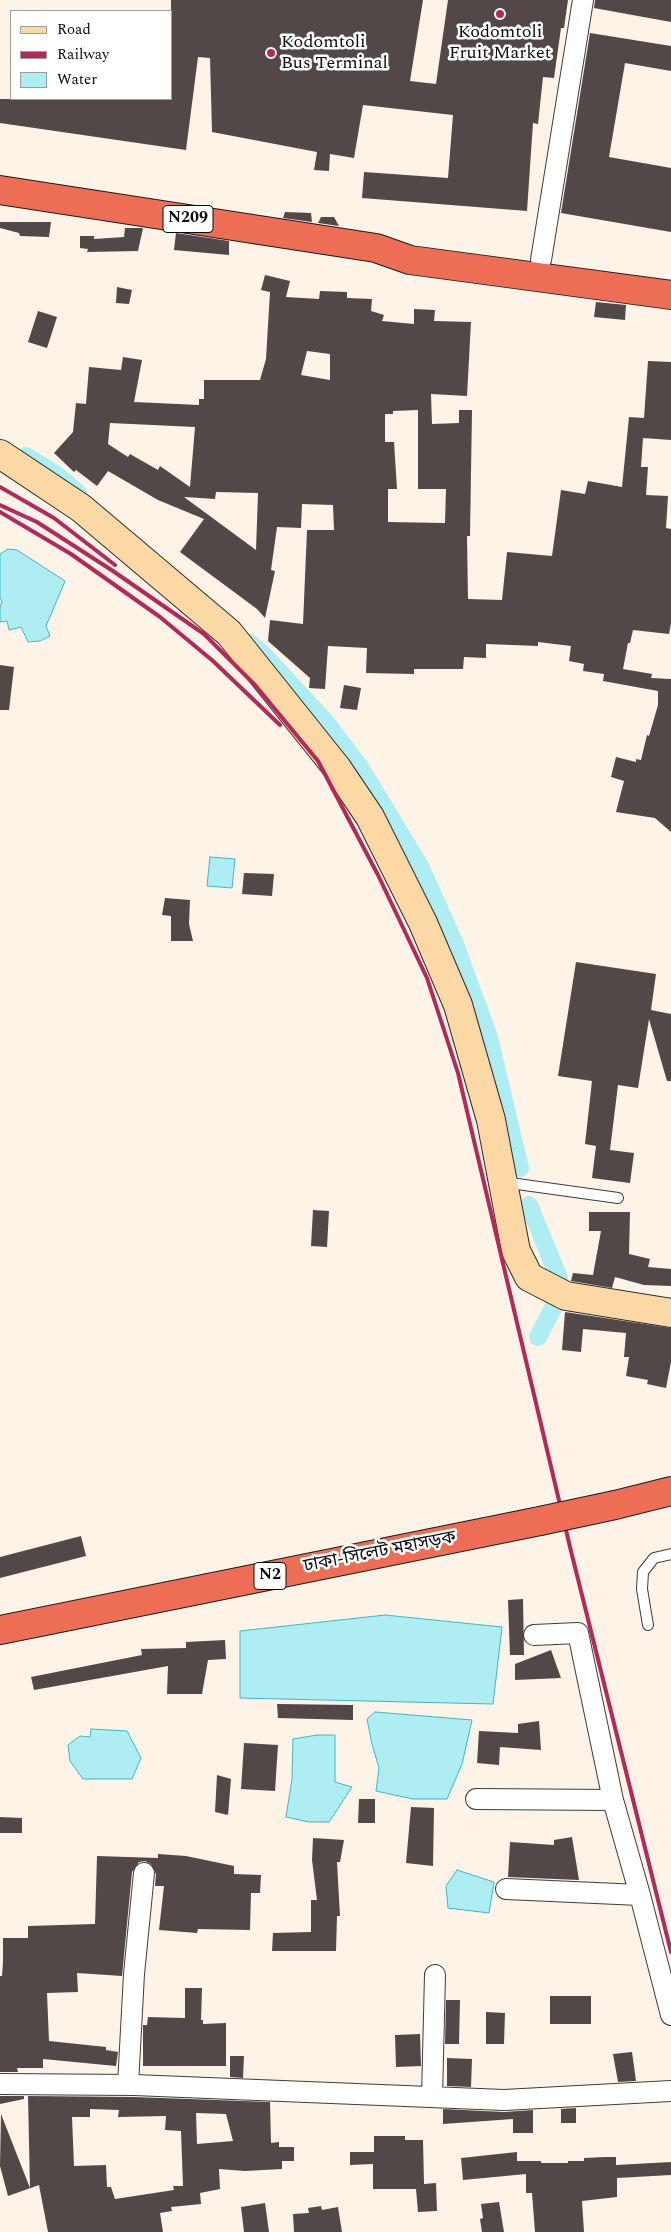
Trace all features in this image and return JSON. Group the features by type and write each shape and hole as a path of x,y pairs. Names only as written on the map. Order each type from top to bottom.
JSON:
{"highway":[{"name":"N209","path":"0,190 376,248 410,260 671,295"},
{"name":"N209","path":"376,248 412,244 671,277"},
{"name":"ঢাকা-সিলেট মহাসড়ক","path":"0,1630 540,1521 671,1491"}],"street":[{"path":"541,260 583,0"},
{"path":"0,454 81,508 230,633 337,768 370,817 423,923 458,1005 491,1120 516,1251 529,1277 566,1296 671,1313"},
{"path":"534,1635 578,1633 613,1800 671,2015"},
{"path":"476,1799 613,1800"},
{"path":"128,2085 134,1974 144,1873"},
{"path":"506,1889 640,1895"},
{"path":"432,2097 435,1975"},
{"path":"0,2084 128,2085 504,2100 671,2091"}],"lane":[{"path":"502,1182 618,1198"},
{"path":"648,1624 642,1589 643,1572 654,1558 671,1554"}],"water":[{"path":"8,549 17,550 65,581 46,626 50,636 40,641 28,642 21,627 9,630 7,621 0,622 2,602 0,598 0,554"},
{"path":"210,857 235,859 232,888 207,886"},
{"path":"385,1615 502,1627 493,1704 240,1698 240,1631"},
{"path":"375,1712 472,1720 462,1764 447,1799 413,1799 376,1791 379,1768 367,1719"},
{"path":"91,1729 127,1731 141,1758 132,1779 83,1779 70,1761 68,1745 80,1736 90,1737"},
{"path":"317,1735 335,1735 335,1782 352,1787 329,1822 309,1822 286,1817 292,1779 293,1739"},
{"path":"457,1870 494,1882 489,1913 448,1908 446,1886"}],"building":[{"path":"171,0 423,0 410,81 436,84 448,0 568,0 564,28 561,28 554,78 543,77 538,124 533,123 527,211 362,198 364,172 448,178 453,115 363,105 354,158 330,154 329,171 314,170 317,152 212,132 210,58 198,57 186,150 0,123 0,99 172,100"},
{"path":"595,0 671,0 671,22 594,8"},
{"path":"590,33 671,46 671,71 625,63 609,157 671,168 671,232 561,213"},
{"path":"285,212 311,213 312,222 283,218"},
{"path":"321,217 334,217 339,226 318,223"},
{"path":"0,222 51,222 49,237 20,236 19,233 0,228"},
{"path":"125,228 143,228 138,251 87,252 88,249 80,248 80,236 94,236 94,239 124,237"},
{"path":"176,233 229,241 229,255 174,250"},
{"path":"265,275 290,281 286,297 319,299 320,291 347,292 347,298 372,299 371,311 384,315 382,321 414,324 414,309 435,310 434,321 471,322 467,396 431,394 432,424 459,423 459,410 472,410 470,536 467,536 468,599 502,600 507,552 552,556 561,490 585,494 588,481 622,487 629,417 644,418 648,361 671,362 671,440 643,438 641,467 648,467 646,495 668,496 666,528 671,529 671,623 669,634 633,630 630,643 628,643 623,669 652,674 651,678 671,679 671,832 655,818 616,812 624,781 611,777 616,757 636,762 636,759 641,760 647,735 649,736 658,705 658,691 603,681 604,674 583,671 584,664 569,661 571,646 538,642 538,646 486,644 486,658 464,657 463,669 414,669 414,674 366,673 367,648 328,646 325,689 309,688 310,678 268,641 270,620 303,624 307,530 334,530 333,505 302,504 301,528 277,527 271,570 275,571 265,618 257,609 180,552 204,519 158,500 108,471 97,486 76,470 74,472 54,453 73,432 76,403 86,404 89,367 121,370 123,357 142,360 134,402 199,405 199,399 204,399 204,380 260,380 266,359 270,292 261,290","holes":["307,351 330,354 330,380 301,375","418,410 418,489 446,489 445,523 388,522 388,489 397,489 394,442 385,442 385,414 393,414 393,411","110,423 195,427 190,487 160,466 158,470 130,454 128,457 108,444","216,492 258,493 256,550 184,497 215,499"]},
{"path":"117,287 132,290 129,304 116,303"},
{"path":"596,302 626,305 625,320 594,317"},
{"path":"38,311 57,317 47,348 28,342"},
{"path":"0,665 14,667 9,710 0,710"},
{"path":"344,685 361,688 357,710 340,708"},
{"path":"244,873 274,874 272,896 242,894"},
{"path":"165,898 190,900 189,924 193,941 171,941 171,916 162,915"},
{"path":"576,962 656,974 651,1010 671,1014 671,1081 667,1081 649,1019 638,1088 618,1085 610,1150 634,1153 630,1183 592,1178 596,1146 585,1144 592,1081 558,1076"},
{"path":"313,1210 329,1211 327,1247 311,1246"},
{"path":"589,1212 630,1212 629,1254 650,1259 648,1267 671,1269 671,1286 644,1285 615,1277 612,1288 571,1281 573,1273 593,1275 601,1231 589,1231"},
{"path":"565,1312 671,1328 671,1362 666,1388 647,1384 648,1380 626,1376 629,1357 624,1357 626,1333 583,1329 581,1352 562,1350"},
{"path":"81,1536 86,1556 0,1578 0,1557"},
{"path":"523,1599 524,1655 510,1655 508,1600"},
{"path":"225,1640 226,1659 208,1660 202,1694 167,1694 168,1666 34,1690 31,1677 142,1655 141,1649 186,1648 186,1642"},
{"path":"551,1650 561,1678 515,1680 515,1664"},
{"path":"277,1704 353,1705 353,1720 278,1718"},
{"path":"539,1721 541,1750 500,1747 499,1765 477,1763 479,1731 518,1733 518,1724"},
{"path":"244,1743 278,1745 275,1791 241,1789"},
{"path":"217,1775 231,1779 228,1815 215,1812"},
{"path":"359,1799 375,1799 375,1823 358,1823"},
{"path":"411,1807 434,1808 433,1866 406,1863"},
{"path":"0,1817 22,1818 22,1833 0,1833"},
{"path":"572,1837 579,1880 508,1877 510,1842 554,1845 554,1840"},
{"path":"313,1838 344,1840 340,1862 337,1862 340,1916 337,1916 336,1951 272,1951 273,1933 311,1932 311,1900 317,1900 312,1860"},
{"path":"158,1854 186,1856 234,1866 234,1874 261,1875 260,1893 251,1893 250,1930 198,1929 197,1933 159,1930 164,1886 155,1886 156,1874 151,1864 145,1861 139,1862 132,1872 122,1976 77,1973 78,1992 47,1993 49,2041 106,2047 106,2050 118,2052 116,2066 43,2059 43,2068 17,2068 18,2072 0,2072 0,1976 2,1976 3,1938 28,1938 28,1926 95,1924 97,1856 158,1858"},
{"path":"185,1988 202,1988 201,2020 203,2020 203,2024 226,2023 226,2066 143,2066 143,2025 147,2025 148,2017 185,2018"},
{"path":"550,1996 591,1996 591,2024 550,2024"},
{"path":"446,2000 460,2000 459,2044 445,2044"},
{"path":"486,2012 505,2013 504,2044 486,2044"},
{"path":"420,2034 421,2066 396,2067 395,2035"},
{"path":"632,2052 636,2081 618,2082 613,2054"},
{"path":"230,2056 244,2056 243,2078 230,2077"},
{"path":"447,2058 472,2059 471,2087 447,2086"},
{"path":"0,2096 24,2096 24,2099 0,2104"},
{"path":"28,2096 134,2097 270,2102 271,2143 279,2142 279,2147 294,2147 294,2161 282,2161 282,2169 245,2171 219,2169 220,2189 200,2193 201,2204 171,2207 172,2211 160,2213 163,2232 48,2232 39,2185 8,2196 0,2166 1,2114 30,2188","holes":["90,2109 119,2110 118,2117 166,2116 165,2130 181,2131 183,2186 173,2186 174,2190 115,2199 111,2187 107,2187 106,2165 74,2166 72,2117 90,2117","196,2113 226,2114 233,2141 197,2144"]},
{"path":"576,2108 576,2123 561,2123 561,2109"},
{"path":"443,2109 504,2112 533,2110 533,2133 513,2133 513,2119 443,2124"},
{"path":"374,2136 405,2136 405,2140 423,2140 424,2184 436,2183 437,2211 418,2212 416,2189 373,2189 373,2164 350,2165 350,2152 374,2152"},
{"path":"517,2152 517,2161 541,2161 541,2163 568,2163 568,2161 584,2161 584,2158 605,2157 616,2157 616,2165 671,2162 671,2175 617,2178 617,2197 582,2201 584,2232 535,2232 532,2193 526,2193 526,2174 463,2180 461,2158"},
{"path":"499,2202 504,2232 482,2232 480,2219 483,2218 481,2204"},
{"path":"265,2203 269,2232 244,2232 241,2207"},
{"path":"321,2206 322,2210 338,2207 342,2232 294,2232 293,2214 309,2213 308,2208"}],"waterway":[{"path":"26,456 57,475 78,493"},
{"path":"250,643 264,655 325,721 360,767 420,866 455,944 489,1037 520,1168"},
{"path":"529,1205 559,1278"},
{"path":"538,1337 553,1308"}],"railway":[{"path":"0,487 54,518 115,565"},
{"path":"0,505 37,522 113,571 204,634 255,685 318,761 378,875 427,978 458,1073 570,1547 671,1952"},
{"path":"0,512 71,554 160,617 213,661 280,725"}],"place":[{"name":"Kodomtoli Fruit Market","path":"500,14"},
{"name":"Kodomtoli Bus Terminal","path":"271,53"}]}
